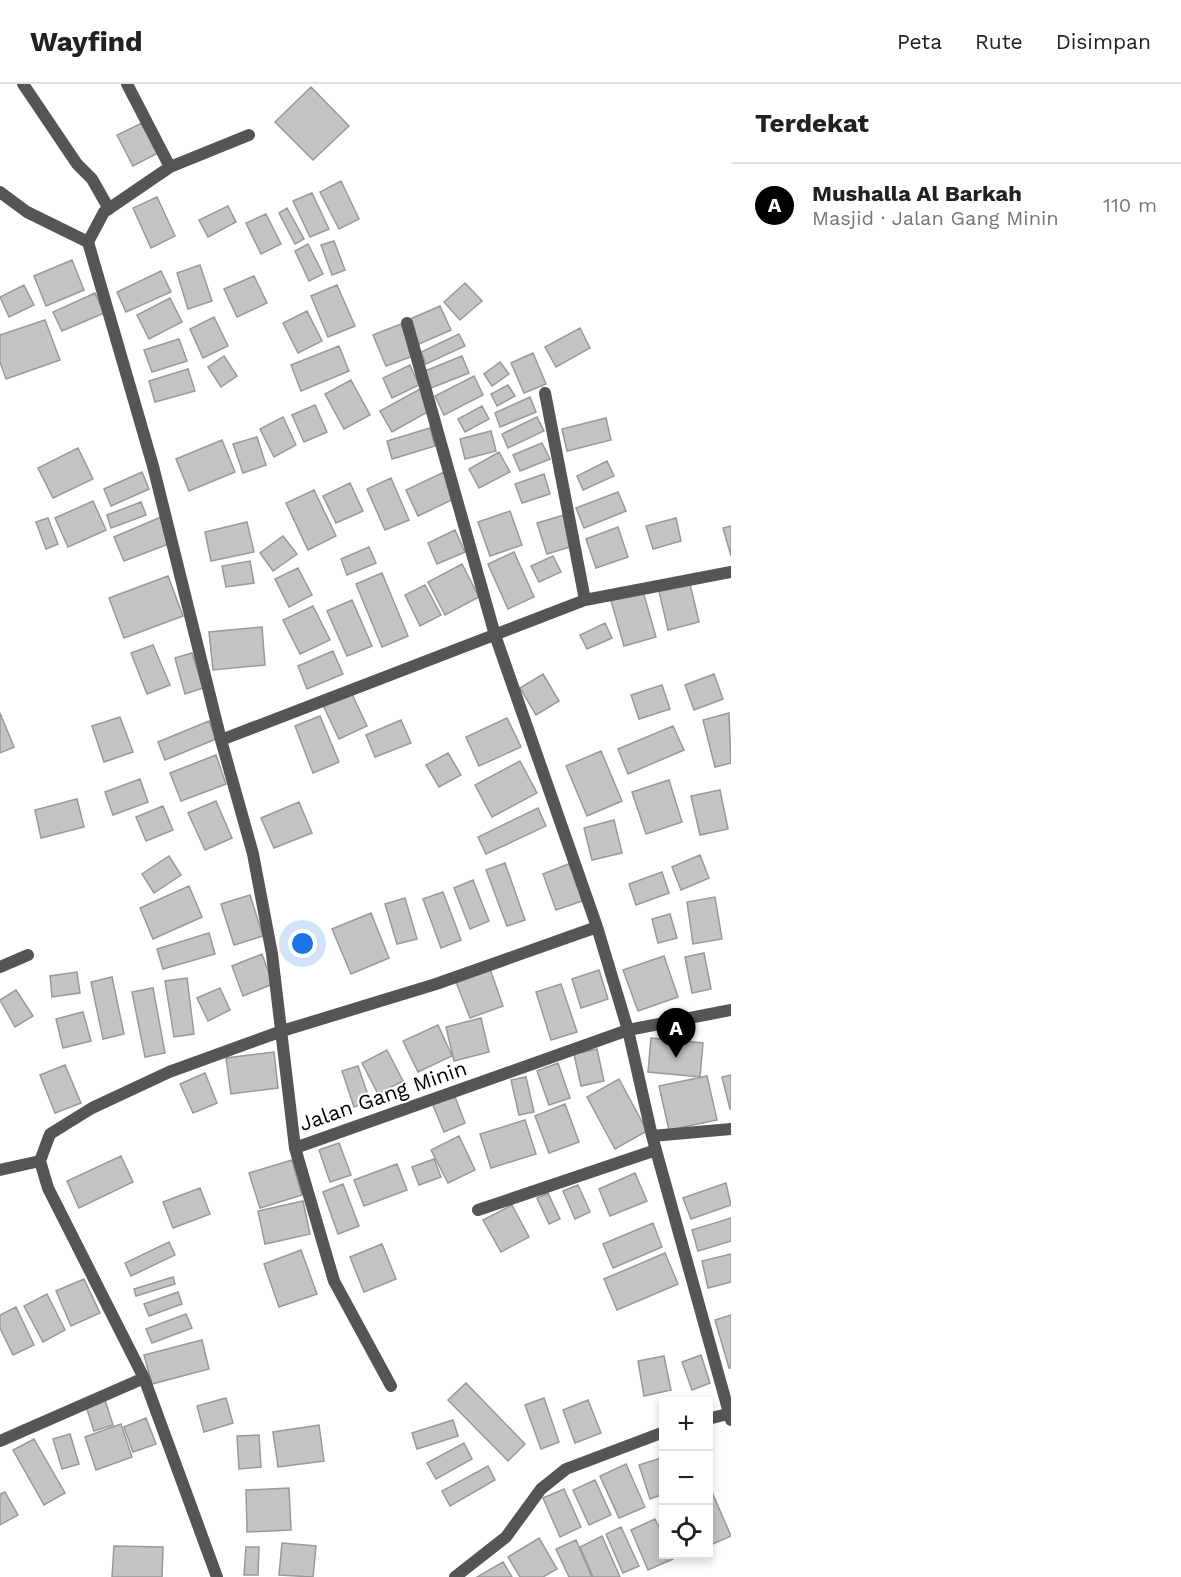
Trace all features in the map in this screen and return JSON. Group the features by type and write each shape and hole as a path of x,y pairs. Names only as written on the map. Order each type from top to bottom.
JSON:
{"street":[{"path":"23,84 77,164 92,179 109,209"},
{"path":"127,84 170,168"},
{"path":"249,135 170,168 104,212 88,242 153,465 221,740 253,854 282,1031 295,1148"},
{"path":"0,192 27,212 88,242"},
{"path":"406,323 495,635 597,927 628,1030 652,1136 730,1416 713,1418"},
{"path":"544,393 585,600"},
{"path":"221,740 585,600 731,572"},
{"path":"217,1577 144,1378 48,1188 40,1161 50,1134 92,1108 170,1072 282,1031 436,984 597,927"},
{"path":"0,968 28,955"},
{"name":"Jalan Gang Minin","path":"391,1386 334,1281 295,1148 628,1030 731,1010"},
{"path":"652,1136 731,1129"},
{"path":"478,1210 656,1150"},
{"path":"0,1170 40,1161"},
{"path":"0,1441 144,1378"},
{"path":"455,1577 506,1537 541,1489 566,1469 659,1434"}],"building":[{"path":"311,87 349,126 313,160 275,122"},
{"path":"142,123 158,153 133,166 117,135"},
{"path":"341,181 359,219 339,229 320,192"},
{"path":"312,193 329,229 310,237 293,201"},
{"path":"157,197 175,236 151,248 133,208"},
{"path":"228,206 236,222 208,237 199,220"},
{"path":"287,208 304,239 295,244 279,213"},
{"path":"266,214 281,244 261,254 246,223"},
{"path":"334,241 345,270 332,275 321,245"},
{"path":"308,244 323,274 309,281 295,251"},
{"path":"72,260 84,290 46,306 34,276"},
{"path":"200,265 212,301 188,309 177,273"},
{"path":"161,271 171,292 126,312 117,292"},
{"path":"254,276 267,303 237,317 224,289"},
{"path":"465,283 482,301 460,320 444,302"},
{"path":"24,285 34,305 9,317 0,297"},
{"path":"337,285 355,326 328,337 311,296"},
{"path":"95,293 104,313 62,331 53,312"},
{"path":"170,298 182,322 149,339 137,315"},
{"path":"440,306 451,330 419,344 408,320"},
{"path":"307,311 322,341 298,353 283,323"},
{"path":"214,317 228,346 203,358 190,329"},
{"path":"45,320 60,360 6,379 0,362 0,335"},
{"path":"401,324 413,356 386,366 373,335"},
{"path":"580,328 590,348 556,367 545,347"},
{"path":"459,334 465,346 426,364 421,352"},
{"path":"179,339 187,361 152,372 144,350"},
{"path":"339,346 349,371 301,391 291,365"},
{"path":"533,353 546,384 524,393 511,363"},
{"path":"224,356 237,376 221,387 208,367"},
{"path":"462,356 469,373 431,388 425,371"},
{"path":"500,362 509,374 492,386 484,374"},
{"path":"410,365 419,385 392,398 383,378"},
{"path":"188,369 195,391 155,402 149,381"},
{"path":"474,376 483,395 444,415 435,396"},
{"path":"351,380 370,415 344,429 325,394"},
{"path":"508,385 515,396 497,406 491,394"},
{"path":"420,389 431,410 392,432 380,411"},
{"path":"530,397 536,412 500,427 495,413"},
{"path":"315,405 327,432 304,442 292,415"},
{"path":"482,406 489,419 465,432 458,419"},
{"path":"283,417 296,445 274,457 260,429"},
{"path":"537,417 544,431 508,448 502,434"},
{"path":"606,418 611,440 567,451 562,429"},
{"path":"430,428 435,446 392,459 387,441"},
{"path":"491,431 496,451 465,459 460,439"},
{"path":"257,437 266,465 243,473 233,444"},
{"path":"222,440 235,472 189,491 176,459"},
{"path":"542,443 550,459 520,471 513,455"},
{"path":"78,448 93,479 53,498 38,468"},
{"path":"499,452 510,472 479,488 469,469"},
{"path":"607,461 614,476 583,490 577,476"},
{"path":"142,472 149,489 111,506 104,489"},
{"path":"444,472 456,498 418,516 406,490"},
{"path":"544,474 550,494 522,503 515,484"},
{"path":"391,478 409,520 385,530 367,489"},
{"path":"350,483 363,511 336,523 323,496"},
{"path":"314,490 336,536 308,550 286,503"},
{"path":"618,492 626,511 584,528 576,508"},
{"path":"93,501 106,530 68,547 55,518"},
{"path":"141,502 146,515 111,528 107,515"},
{"path":"510,511 522,545 490,556 478,522"},
{"path":"564,515 573,546 547,554 537,523"},
{"path":"161,517 171,543 124,561 114,537"},
{"path":"48,518 58,544 46,549 36,522"},
{"path":"676,518 681,541 653,549 646,526"},
{"path":"247,522 254,552 211,561 205,532"},
{"path":"731,526 731,556 723,528"},
{"path":"618,527 628,557 596,568 586,539"},
{"path":"455,530 465,552 437,564 428,543"},
{"path":"283,536 297,554 273,571 260,553"},
{"path":"369,547 376,563 347,575 341,559"},
{"path":"514,552 534,597 508,609 488,564"},
{"path":"553,556 561,572 539,582 531,566"},
{"path":"250,561 254,583 226,587 222,566"},
{"path":"462,564 479,597 445,615 428,582"},
{"path":"298,568 312,595 289,607 275,579"},
{"path":"382,573 408,636 382,647 356,584"},
{"path":"168,576 183,616 124,638 109,598"},
{"path":"690,584 699,622 668,630 659,591"},
{"path":"425,585 441,615 420,626 405,595"},
{"path":"642,588 656,637 624,646 610,597"},
{"path":"352,600 372,646 347,656 327,611"},
{"path":"313,606 330,640 300,654 283,620"},
{"path":"605,623 612,638 587,649 580,635"},
{"path":"262,627 265,665 213,670 209,632"},
{"path":"153,645 170,685 147,694 131,653"},
{"path":"333,651 343,674 307,689 298,666"},
{"path":"192,653 203,688 185,694 175,658"},
{"path":"543,674 559,701 536,715 520,688"},
{"path":"714,674 723,699 694,710 685,685"},
{"path":"662,685 670,709 639,719 631,695"},
{"path":"351,692 367,726 339,739 323,705"},
{"path":"0,713 14,747 0,753"},
{"path":"729,713 731,763 715,767 703,720"},
{"path":"320,716 339,762 313,773 295,726"},
{"path":"120,717 133,752 104,762 92,726"},
{"path":"507,718 521,747 479,766 466,737"},
{"path":"401,720 411,743 375,757 366,735"},
{"path":"209,721 216,739 165,760 158,742"},
{"path":"673,726 684,750 628,774 618,749"},
{"path":"601,751 622,801 587,816 566,766"},
{"path":"448,753 461,775 439,787 426,765"},
{"path":"216,755 226,784 181,801 170,773"},
{"path":"520,761 537,793 492,817 475,785"},
{"path":"140,779 148,802 113,815 105,792"},
{"path":"669,780 682,822 646,834 632,792"},
{"path":"720,790 728,829 700,835 691,796"},
{"path":"77,799 84,827 41,838 35,810"},
{"path":"216,801 232,838 205,850 188,813"},
{"path":"299,802 312,833 274,848 261,818"},
{"path":"163,806 173,830 146,841 136,817"},
{"path":"538,808 546,826 486,854 478,837"},
{"path":"614,820 622,853 592,860 584,828"},
{"path":"700,855 709,878 681,890 672,867"},
{"path":"169,856 181,875 154,893 142,874"},
{"path":"505,863 525,920 507,926 486,870"},
{"path":"571,863 585,900 556,910 543,874"},
{"path":"662,872 669,893 636,905 629,884"},
{"path":"473,880 489,921 470,929 454,888"},
{"path":"189,886 202,917 153,939 140,908"},
{"path":"443,892 461,940 441,948 423,899"},
{"path":"250,895 263,936 234,945 221,904"},
{"path":"715,897 722,939 693,944 687,902"},
{"path":"405,898 417,939 397,944 385,904"},
{"path":"371,913 389,958 351,974 332,929"},
{"path":"670,914 677,938 658,943 652,919"},
{"path":"209,933 215,954 163,969 157,949"},
{"path":"704,953 711,989 692,993 685,957"},
{"path":"262,954 273,984 243,996 232,966"},
{"path":"664,956 678,997 638,1011 623,970"},
{"path":"490,969 503,1006 470,1018 456,982"},
{"path":"599,970 608,999 581,1008 572,979"},
{"path":"77,972 80,993 52,997 50,976"},
{"path":"112,977 124,1034 103,1039 91,982"},
{"path":"187,978 194,1034 174,1037 165,981"},
{"path":"561,984 577,1032 551,1040 536,992"},
{"path":"153,988 165,1053 145,1057 132,992"},
{"path":"220,988 230,1010 208,1021 197,998"},
{"path":"16,990 33,1016 15,1027 0,1000"},
{"path":"83,1012 91,1041 63,1048 56,1019"},
{"path":"481,1018 489,1052 454,1061 446,1027"},
{"path":"438,1025 452,1056 418,1072 403,1041"},
{"path":"651,1038 703,1043 700,1077 648,1072"},
{"path":"597,1049 604,1081 581,1086 574,1054"},
{"path":"387,1050 403,1081 378,1094 362,1063"},
{"path":"274,1052 278,1088 231,1094 226,1058"},
{"path":"558,1063 570,1098 549,1105 537,1071"},
{"path":"65,1065 81,1103 55,1113 40,1075"},
{"path":"358,1066 370,1101 354,1107 342,1071"},
{"path":"205,1073 217,1103 193,1113 180,1084"},
{"path":"731,1075 731,1109 730,1109 722,1077"},
{"path":"707,1076 717,1120 669,1130 659,1086"},
{"path":"526,1077 534,1112 519,1115 511,1080"},
{"path":"619,1079 647,1131 615,1149 587,1097"},
{"path":"454,1094 465,1123 444,1132 432,1103"},
{"path":"565,1104 579,1142 549,1153 535,1116"},
{"path":"525,1120 536,1154 491,1168 480,1134"},
{"path":"459,1136 475,1170 448,1183 431,1150"},
{"path":"339,1143 351,1175 330,1182 319,1150"},
{"path":"121,1156 133,1182 79,1208 67,1181"},
{"path":"434,1159 441,1177 419,1185 412,1167"},
{"path":"292,1160 302,1195 260,1208 249,1173"},
{"path":"397,1164 407,1190 364,1206 354,1180"},
{"path":"635,1173 647,1201 610,1216 599,1189"},
{"path":"726,1183 731,1205 691,1219 683,1198"},
{"path":"343,1184 359,1226 338,1234 323,1192"},
{"path":"578,1185 590,1212 575,1219 563,1191"},
{"path":"200,1188 210,1214 173,1228 163,1202"},
{"path":"548,1193 560,1219 549,1224 537,1198"},
{"path":"303,1201 310,1234 265,1244 258,1211"},
{"path":"512,1205 529,1237 501,1252 483,1220"},
{"path":"731,1218 731,1241 698,1251 692,1230"},
{"path":"653,1223 662,1247 613,1268 603,1244"},
{"path":"169,1242 175,1255 131,1276 125,1263"},
{"path":"382,1244 396,1279 364,1292 350,1257"},
{"path":"301,1250 317,1294 279,1307 264,1264"},
{"path":"665,1253 678,1284 617,1310 604,1279"},
{"path":"731,1254 731,1282 708,1288 702,1261"},
{"path":"173,1277 175,1284 136,1296 134,1289"},
{"path":"84,1279 100,1313 71,1326 56,1291"},
{"path":"178,1292 182,1304 149,1316 144,1304"},
{"path":"47,1294 65,1330 43,1342 24,1306"},
{"path":"16,1307 34,1345 13,1355 0,1328 0,1315"},
{"path":"186,1314 192,1328 152,1343 146,1329"},
{"path":"731,1315 731,1368 729,1368 715,1320"},
{"path":"202,1340 209,1369 152,1384 144,1355"},
{"path":"701,1355 710,1383 692,1390 682,1362"},
{"path":"664,1356 671,1390 644,1396 638,1361"},
{"path":"466,1383 525,1444 508,1461 448,1400"},
{"path":"226,1398 233,1423 204,1432 197,1406"},
{"path":"544,1398 559,1442 541,1449 525,1405"},
{"path":"105,1400 113,1425 94,1431 86,1406"},
{"path":"588,1400 601,1433 575,1443 563,1410"},
{"path":"146,1418 156,1444 133,1452 124,1427"},
{"path":"453,1420 458,1436 417,1449 412,1433"},
{"path":"121,1424 132,1457 96,1470 85,1437"},
{"path":"319,1425 324,1461 278,1467 273,1432"},
{"path":"70,1434 79,1464 62,1469 53,1439"},
{"path":"259,1435 261,1467 239,1469 237,1436"},
{"path":"34,1439 65,1493 44,1505 13,1450"},
{"path":"464,1443 472,1459 436,1479 427,1463"},
{"path":"659,1459 659,1496 650,1499 639,1465"},
{"path":"626,1464 645,1507 619,1518 600,1476"},
{"path":"488,1466 495,1480 450,1506 442,1491"},
{"path":"595,1480 611,1515 589,1525 573,1490"},
{"path":"289,1488 291,1530 247,1532 246,1490"},
{"path":"564,1489 581,1527 560,1537 543,1498"},
{"path":"5,1492 18,1515 0,1525 0,1494"},
{"path":"713,1495 731,1536 713,1544"},
{"path":"655,1519 659,1527 659,1559 673,1559 648,1570 631,1530"},
{"path":"621,1527 639,1566 623,1573 606,1534"},
{"path":"602,1536 620,1577 593,1577 580,1547"},
{"path":"539,1538 557,1569 543,1577 520,1577 508,1557"},
{"path":"576,1540 592,1577 569,1577 556,1549"},
{"path":"282,1543 316,1546 313,1577 279,1575"},
{"path":"114,1546 163,1547 162,1577 112,1577"},
{"path":"246,1547 259,1547 258,1575 244,1575"},
{"path":"503,1562 512,1577 477,1577"}],"place":[{"name":"Mushalla Al Barkah","path":"676,1058"}]}
